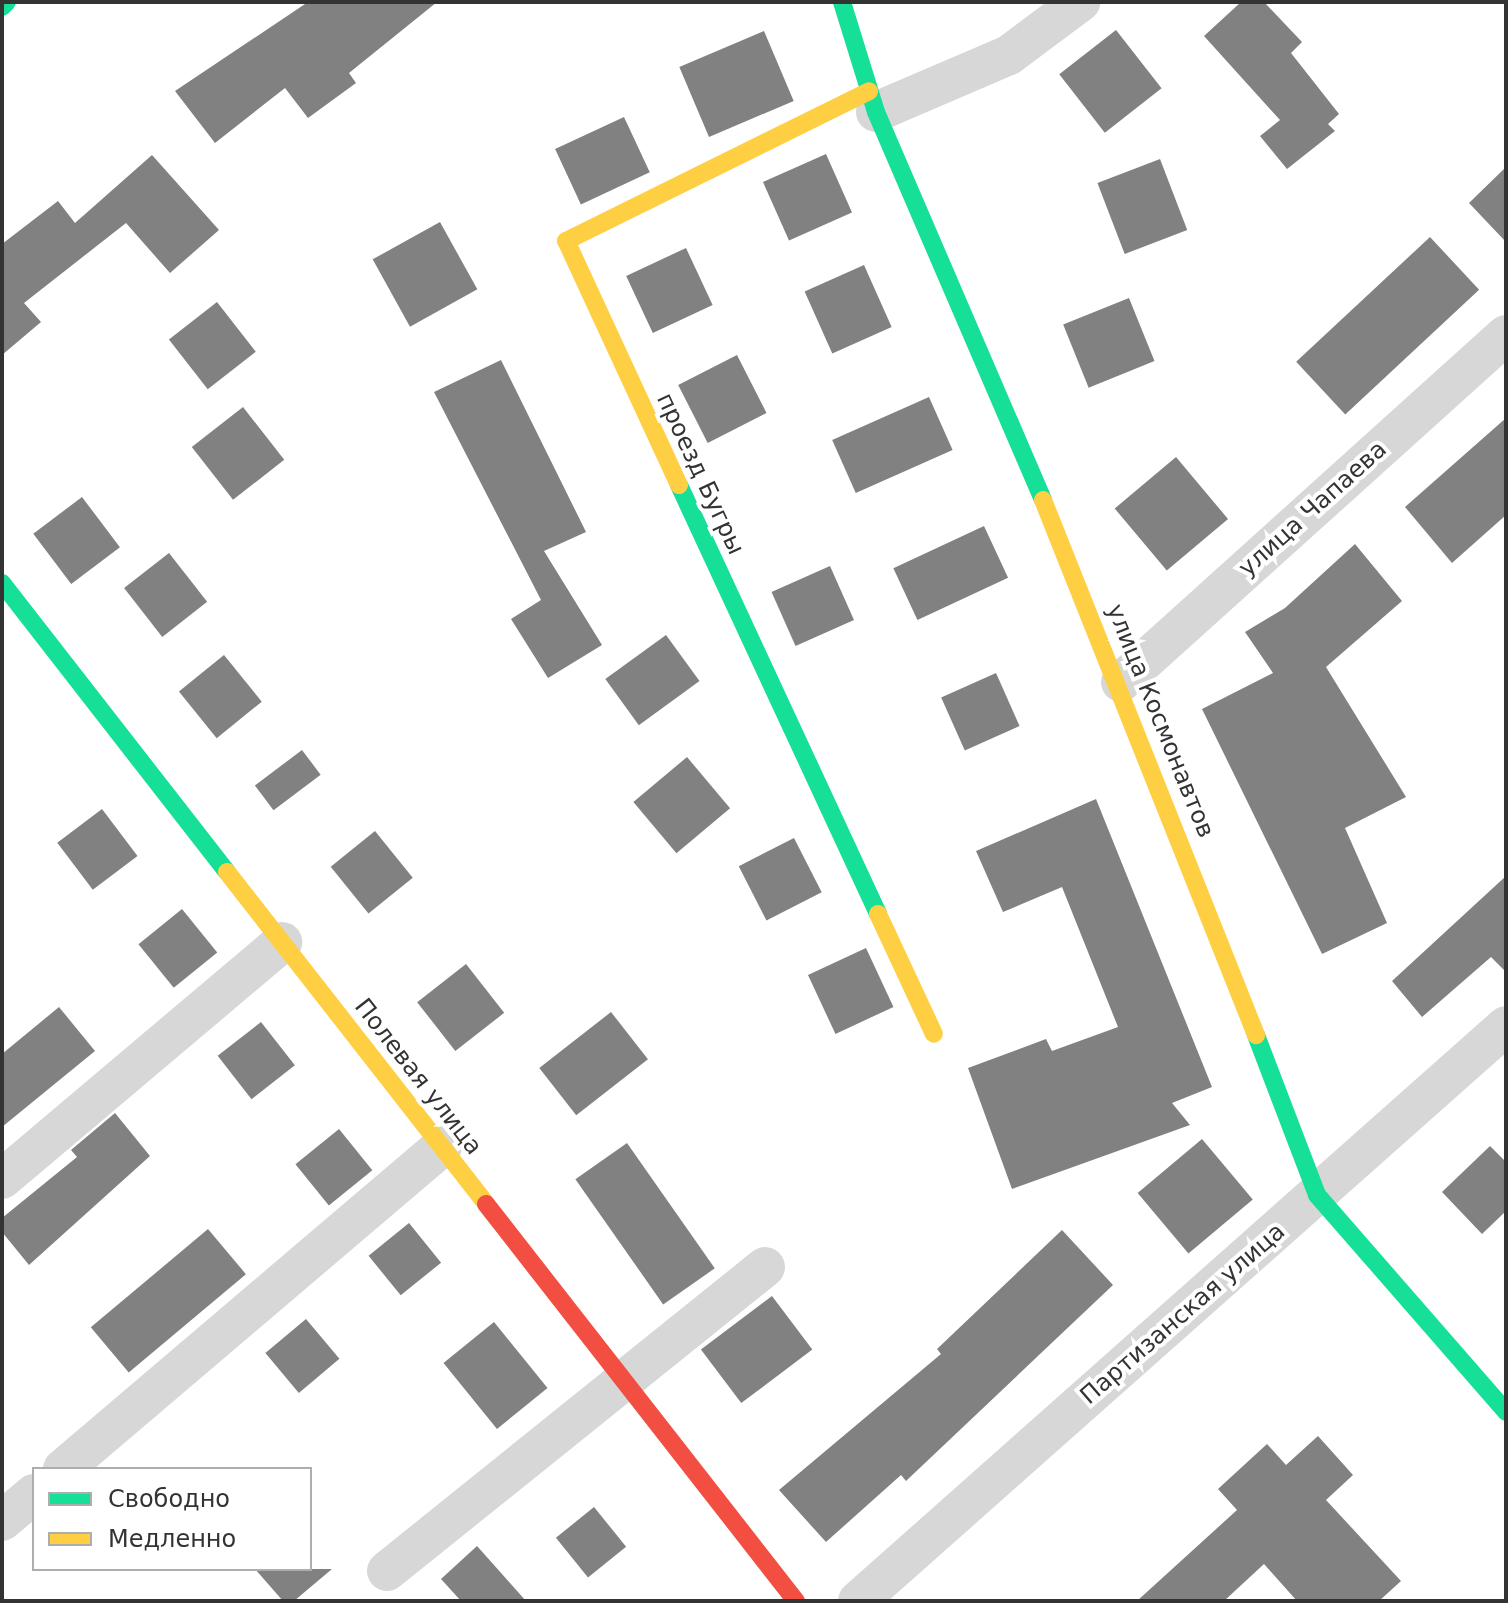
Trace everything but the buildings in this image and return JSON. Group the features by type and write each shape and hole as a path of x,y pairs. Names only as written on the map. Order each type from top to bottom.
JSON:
{"street":[{"path":"2,7 7,2"},
{"name":"улица Космонавтов","path":"842,2 873,101 1121,682 1317,1195 1506,1412"},
{"path":"873,101 1009,55 1080,2"},
{"name":"проезд Бугры","path":"873,101 566,241 934,1034"},
{"name":"улица Чапаева","path":"1121,682 1506,335"},
{"name":"Полевая улица","path":"2,583 442,1146 622,1383 796,1601"},
{"path":"2,1179 282,942"},
{"name":"Партизанская улица","path":"858,1601 1506,1026"},
{"path":"65,1467 442,1146"},
{"path":"387,1571 765,1267"},
{"path":"2,1521 32,1496"}],"traffic: fast":[{"path":"2,7 7,2"},
{"path":"842,2 876,112 1043,500"},
{"path":"679,485 878,914"},
{"path":"2,583 227,872"},
{"path":"1256,1035 1317,1195 1506,1412"}],"traffic: slow":[{"path":"679,485 566,241 869,91"},
{"path":"1043,500 1256,1035"},
{"path":"227,872 486,1204"},
{"path":"878,914 934,1034"}],"traffic: jam":[{"path":"486,1204 796,1601"}]}
